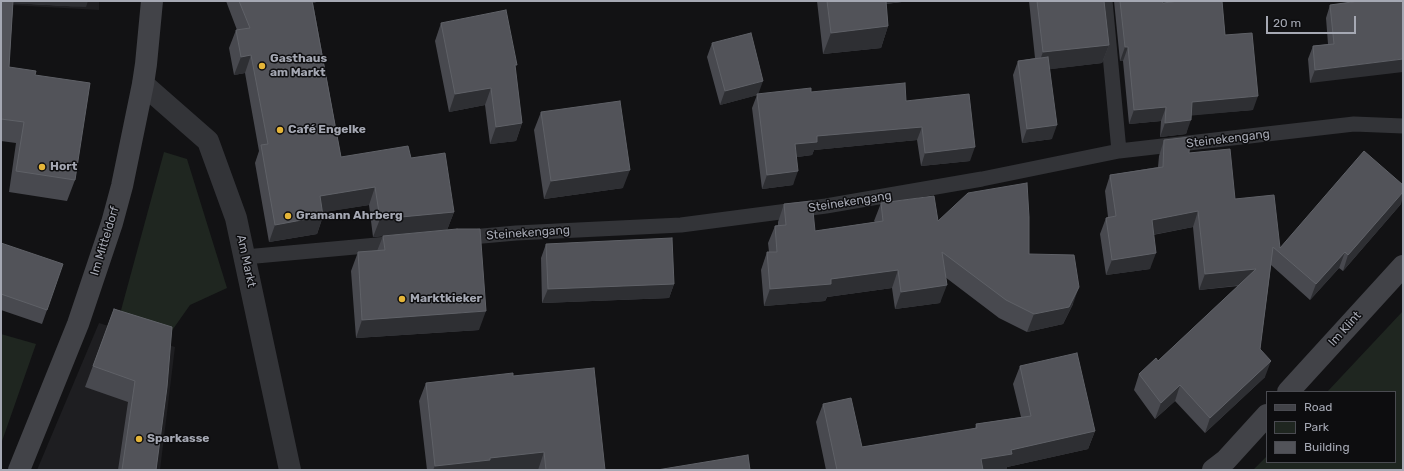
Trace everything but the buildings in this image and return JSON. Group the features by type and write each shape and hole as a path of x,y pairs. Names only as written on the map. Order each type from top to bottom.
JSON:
{"main road":[{"name":"Im Mitteldorf","path":"19,470 78,324 112,223 122,186 143,84 152,1"},
{"name":"Im Klint","path":"1289,391 1403,266"},
{"path":"1213,470 1226,460 1266,416"}],"street":[{"name":"Am Markt","path":"143,84 208,141 236,218 290,470"}],"lane":[{"path":"1105,1 1120,151"},
{"name":"Steinekengang","path":"444,240 516,233 681,225 826,206 982,179 1120,151 1354,124 1403,126"},
{"path":"245,256 412,242"}],"shaded area":[{"path":"1,1 99,1 99,10 10,5"},
{"path":"99,323 175,347 160,470 37,470"}],"green space":[{"path":"164,152 187,159 227,288 190,305 166,339 117,325"},
{"path":"1403,311 1403,470 1253,470 1266,457 1266,463 1396,463 1396,391 1328,391"},
{"path":"1,334 36,344 1,444"}],"place":[{"name":"Gasthaus am Markt","path":"262,66"},
{"name":"Café Engelke","path":"280,130"},
{"name":"Hort","path":"42,167"},
{"name":"Gramann Ahrberg","path":"288,216"},
{"name":"Marktkieker","path":"402,299"},
{"name":"Sparkasse","path":"139,439"}]}
